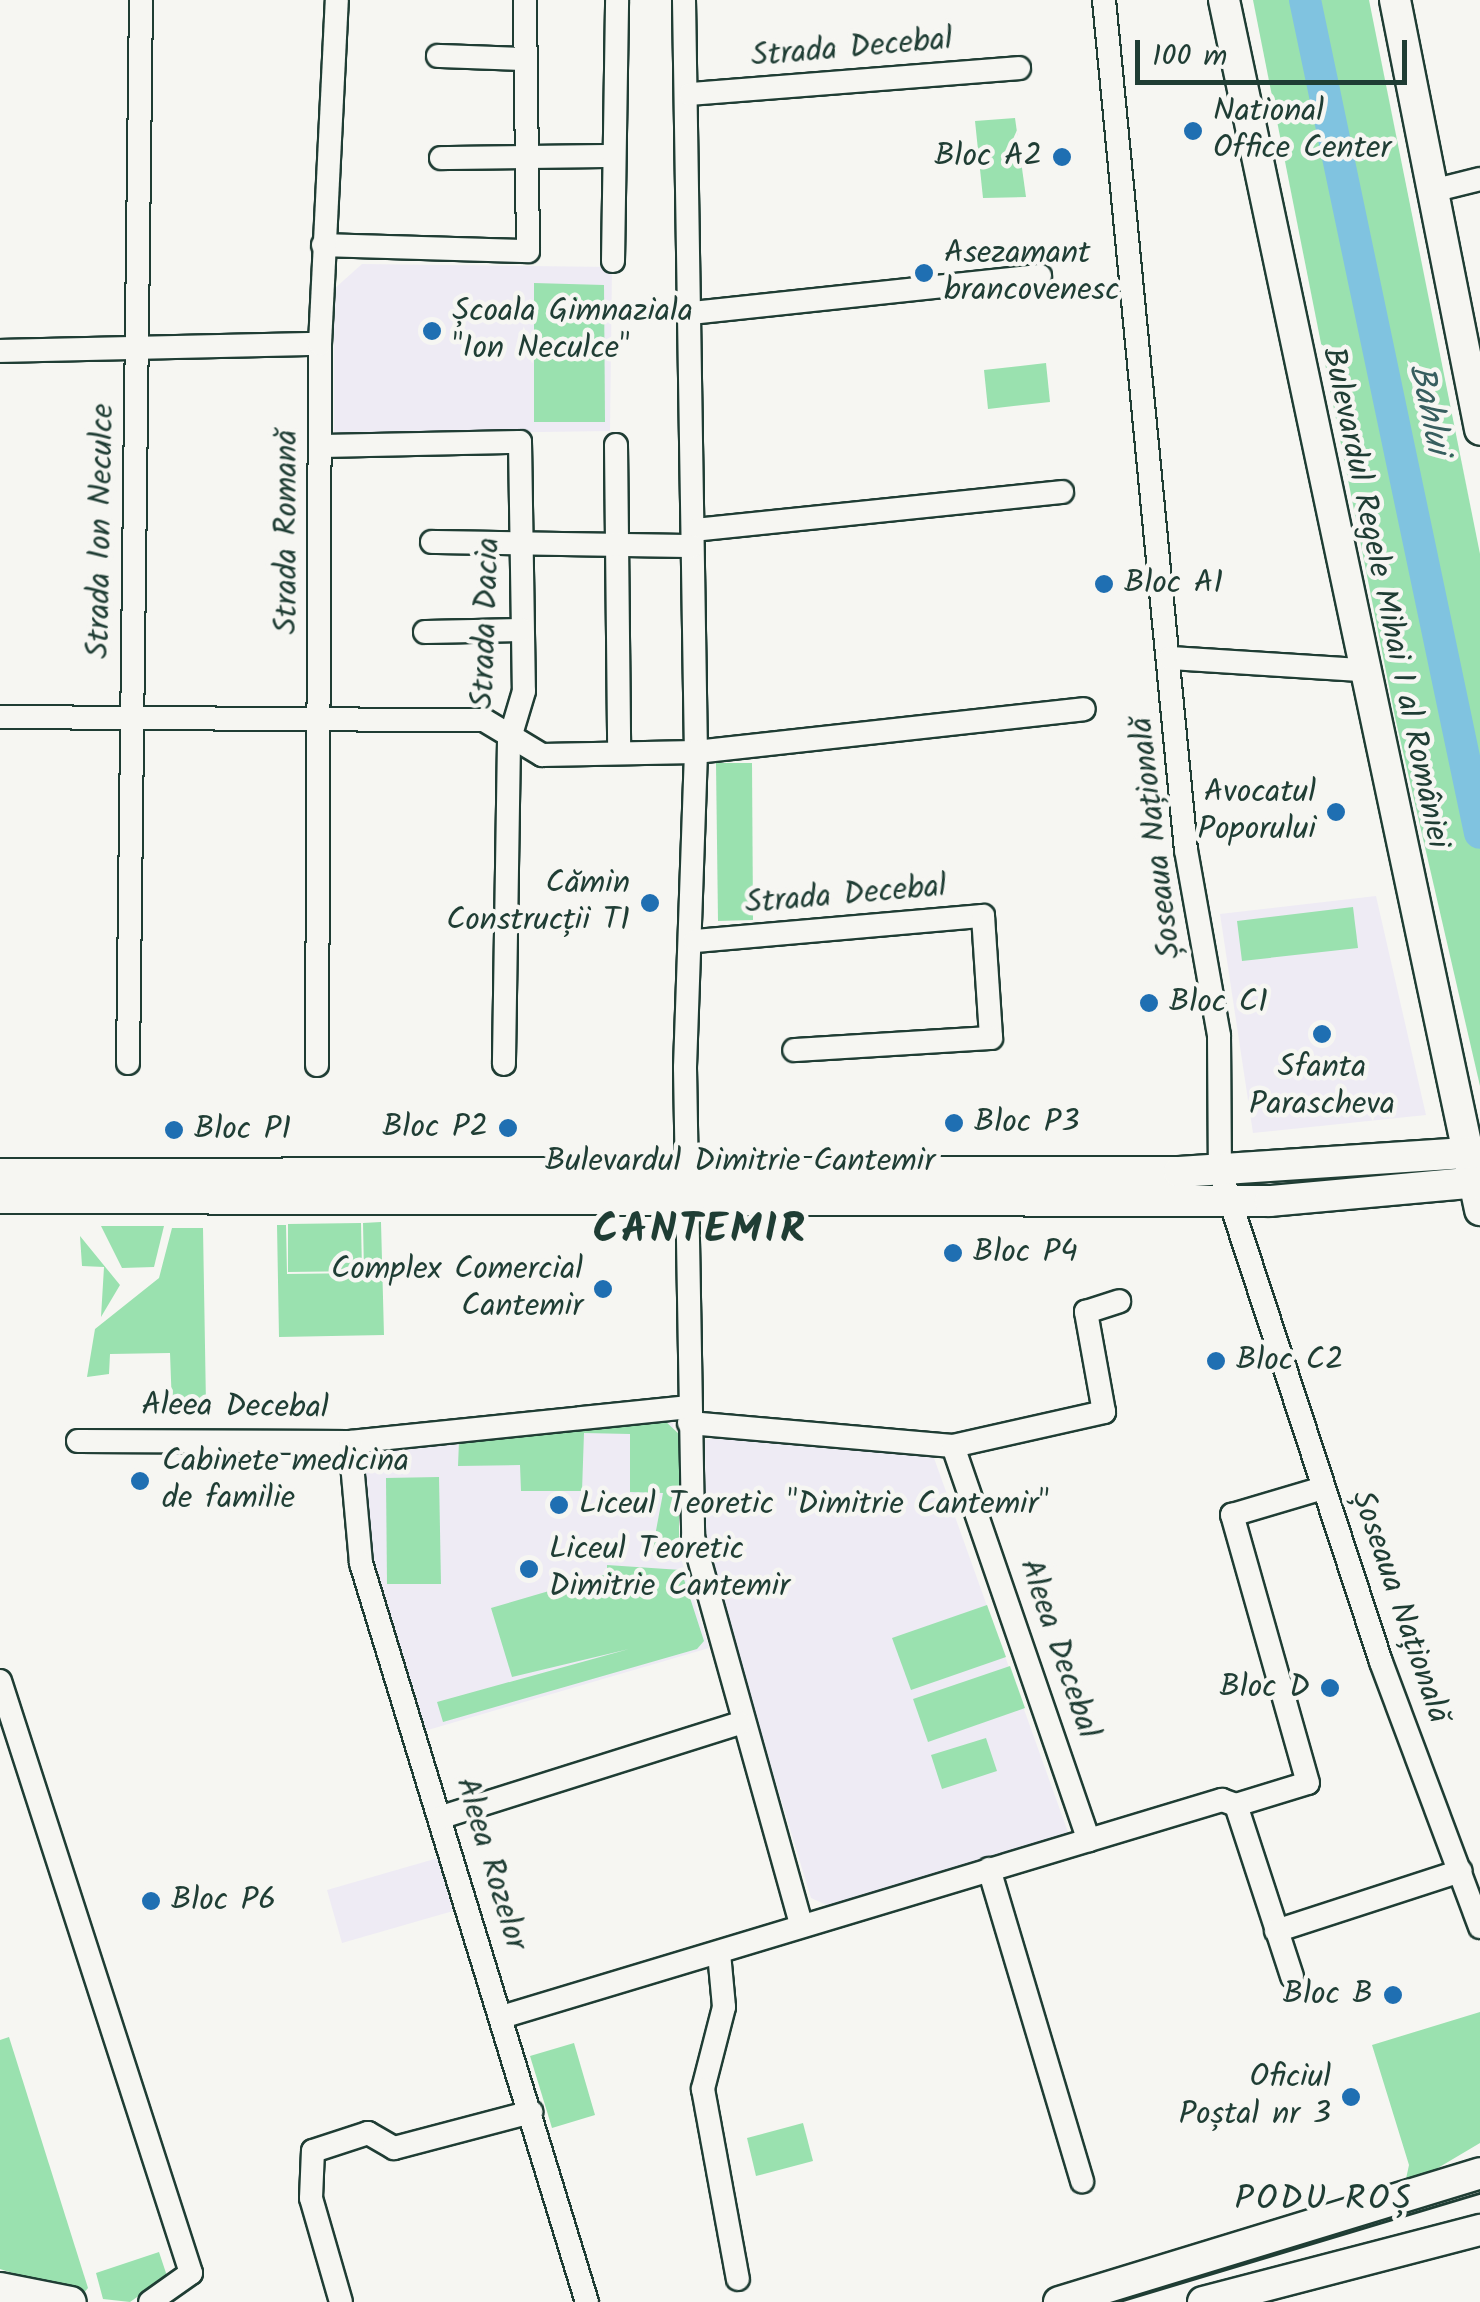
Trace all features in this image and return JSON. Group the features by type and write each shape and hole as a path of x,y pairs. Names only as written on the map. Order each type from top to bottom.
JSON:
{"main road":[{"name":"Bulevardul Regele Mihai I al României","path":"1224,0 1361,670 1473,1152 1478,1192"},
{"path":"1394,0 1480,430"},
{"name":"Bulevardul Dimitrie Cantemir","path":"1225,1184 1473,1152"},
{"name":"Bulevardul Dimitrie Cantemir","path":"0,1174 687,1186"},
{"name":"Bulevardul Dimitrie Cantemir","path":"0,1198 687,1186 1225,1184 1478,1192"},
{"path":"1059,2302 1480,2173"},
{"path":"1203,2302 1480,2230"},
{"path":"0,2288 71,2302"}],"street":[{"name":"Strada Ion Neculce","path":"128,1063 141,0"},
{"name":"Strada Romană","path":"317,1065 320,344 336,0"},
{"path":"324,246 528,251 525,0"},
{"path":"613,261 617,0"},
{"name":"Strada Decebal","path":"684,0 690,94 696,752 687,1186"},
{"name":"Șoseaua Națională","path":"1104,0 1191,894 1219,1036 1225,1184 1324,1488 1480,1927"},
{"path":"438,56 525,59"},
{"name":"Strada Decebal","path":"690,94 1019,68"},
{"path":"442,158 614,156"},
{"path":"1432,191 1480,180"},
{"path":"692,313 1040,276"},
{"path":"0,350 320,344"},
{"name":"Strada Dacia","path":"322,446 520,442 524,691 509,741 504,1064"},
{"path":"616,446 620,545 619,751"},
{"path":"432,542 620,545 1062,492"},
{"path":"424,632 522,630"},
{"path":"1170,658 1361,670"},
{"path":"0,717 320,715 484,720 509,741 542,755 696,752 1084,709"},
{"name":"Strada Decebal","path":"695,941 983,916 991,1038 794,1050"},
{"path":"687,1186 689,1415 696,1556 740,1723 802,1924"},
{"path":"953,1446 1104,1412 1086,1312 1119,1301"},
{"name":"Aleea Decebal","path":"78,1441 350,1442 689,1415 953,1446 1089,1840"},
{"name":"Aleea Rozelor","path":"350,1442 362,1564 505,2016 587,2302"},
{"path":"505,2016 1222,1800 1236,1804 1308,1783 1232,1515 1324,1488"},
{"path":"0,1682 190,2272 150,2302"},
{"path":"442,1817 740,1723"},
{"path":"1236,1804 1292,1976"},
{"path":"989,1870 1082,2181"},
{"path":"1276,1931 1461,1871"},
{"path":"719,1953 724,2007 703,2089 738,2279"},
{"path":"341,2302 310,2198 312,2151 368,2133 394,2148 531,2112"}],"shaded area":[{"path":"362,264 612,267 610,431 334,435 334,289"},
{"path":"1376,896 1426,1115 1253,1133 1220,914"},
{"name":"Liceul Teoretic Dimitrie Cantemir","path":"673,1423 679,1552 709,1648 421,1732 367,1543 364,1462 375,1450"},
{"path":"734,1434 917,1449 934,1458 1069,1835 831,1907 811,1898 706,1552 705,1440"},
{"path":"438,1858 453,1911 342,1943 327,1890"}],"green space":[{"path":"1253,0 1369,0 1480,554 1480,1086 1395,717"},
{"path":"1015,118 1026,197 983,198 975,121"},
{"path":"534,283 604,285 605,422 534,422"},
{"path":"1046,363 1050,402 988,409 984,370"},
{"path":"716,763 752,763 753,920 718,921"},
{"path":"1353,907 1358,948 1242,961 1237,921"},
{"path":"381,1222 384,1335 279,1337 277,1225 286,1225 287,1274 364,1273 363,1223"},
{"path":"361,1223 362,1271 288,1272 288,1224"},
{"path":"101,1226 164,1226 154,1267 122,1268"},
{"path":"172,1228 203,1228 206,1405 172,1407 170,1353 110,1354 109,1374 87,1377 95,1329 159,1278"},
{"path":"80,1236 120,1285 101,1317 104,1267 82,1266"},
{"path":"664,1420 679,1434 679,1552 652,1552 663,1493 630,1492 630,1434 584,1433 582,1491 521,1491 520,1465 458,1466 459,1441"},
{"path":"439,1477 441,1584 387,1584 386,1478"},
{"path":"607,1565 681,1570 704,1641 697,1649 443,1722 437,1702 629,1649 512,1677 491,1608 607,1574"},
{"path":"987,1605 1006,1657 911,1690 892,1638"},
{"path":"1010,1666 1025,1708 928,1742 913,1699"},
{"path":"986,1738 997,1771 942,1789 931,1755"},
{"path":"1480,2012 1480,2143 1404,2188 1409,2165 1372,2045"},
{"path":"9,2037 88,2288 82,2295 0,2269 0,2040"},
{"path":"574,2043 595,2115 552,2128 530,2056"},
{"path":"803,2123 813,2161 756,2176 747,2138"},
{"path":"159,2252 167,2276 130,2302 103,2299 96,2273"}],"waterway":[{"name":"Bahlui","path":"1305,0 1480,833"}],"tram line":[{"path":"1116,2302 1480,2193"}],"place":[{"name":"National Office Center","path":"1193,131"},
{"name":"Bloc A2","path":"1062,157"},
{"name":"Asezamant brancovenesc","path":"924,273"},
{"name":"Școala Gimnaziala \"Ion Neculce\"","path":"432,331"},
{"name":"Bloc A1","path":"1104,584"},
{"name":"Avocatul Poporului","path":"1336,812"},
{"name":"Cămin Construcții T1","path":"650,903"},
{"name":"Bloc C1","path":"1149,1003"},
{"name":"Sfanta Parascheva","path":"1322,1034"},
{"name":"Bloc P3","path":"954,1123"},
{"name":"Bloc P2","path":"508,1128"},
{"name":"Bloc P1","path":"174,1130"},
{"name":"Bloc P4","path":"953,1253"},
{"name":"Complex Comercial Cantemir","path":"603,1289"},
{"name":"Bloc C2","path":"1216,1361"},
{"name":"Cabinete medicina de familie","path":"140,1481"},
{"name":"Liceul Teoretic \"Dimitrie Cantemir\"","path":"559,1505"},
{"name":"Liceul Teoretic Dimitrie Cantemir","path":"529,1569"},
{"name":"Bloc D","path":"1330,1688"},
{"name":"Bloc P6","path":"151,1901"},
{"name":"Bloc B","path":"1393,1995"},
{"name":"Oficiul Poștal nr 3","path":"1351,2097"}],"district":[{"name":"CANTEMIR","path":"700,1231"},
{"name":"PODU ROȘ","path":"1324,2200"}]}
